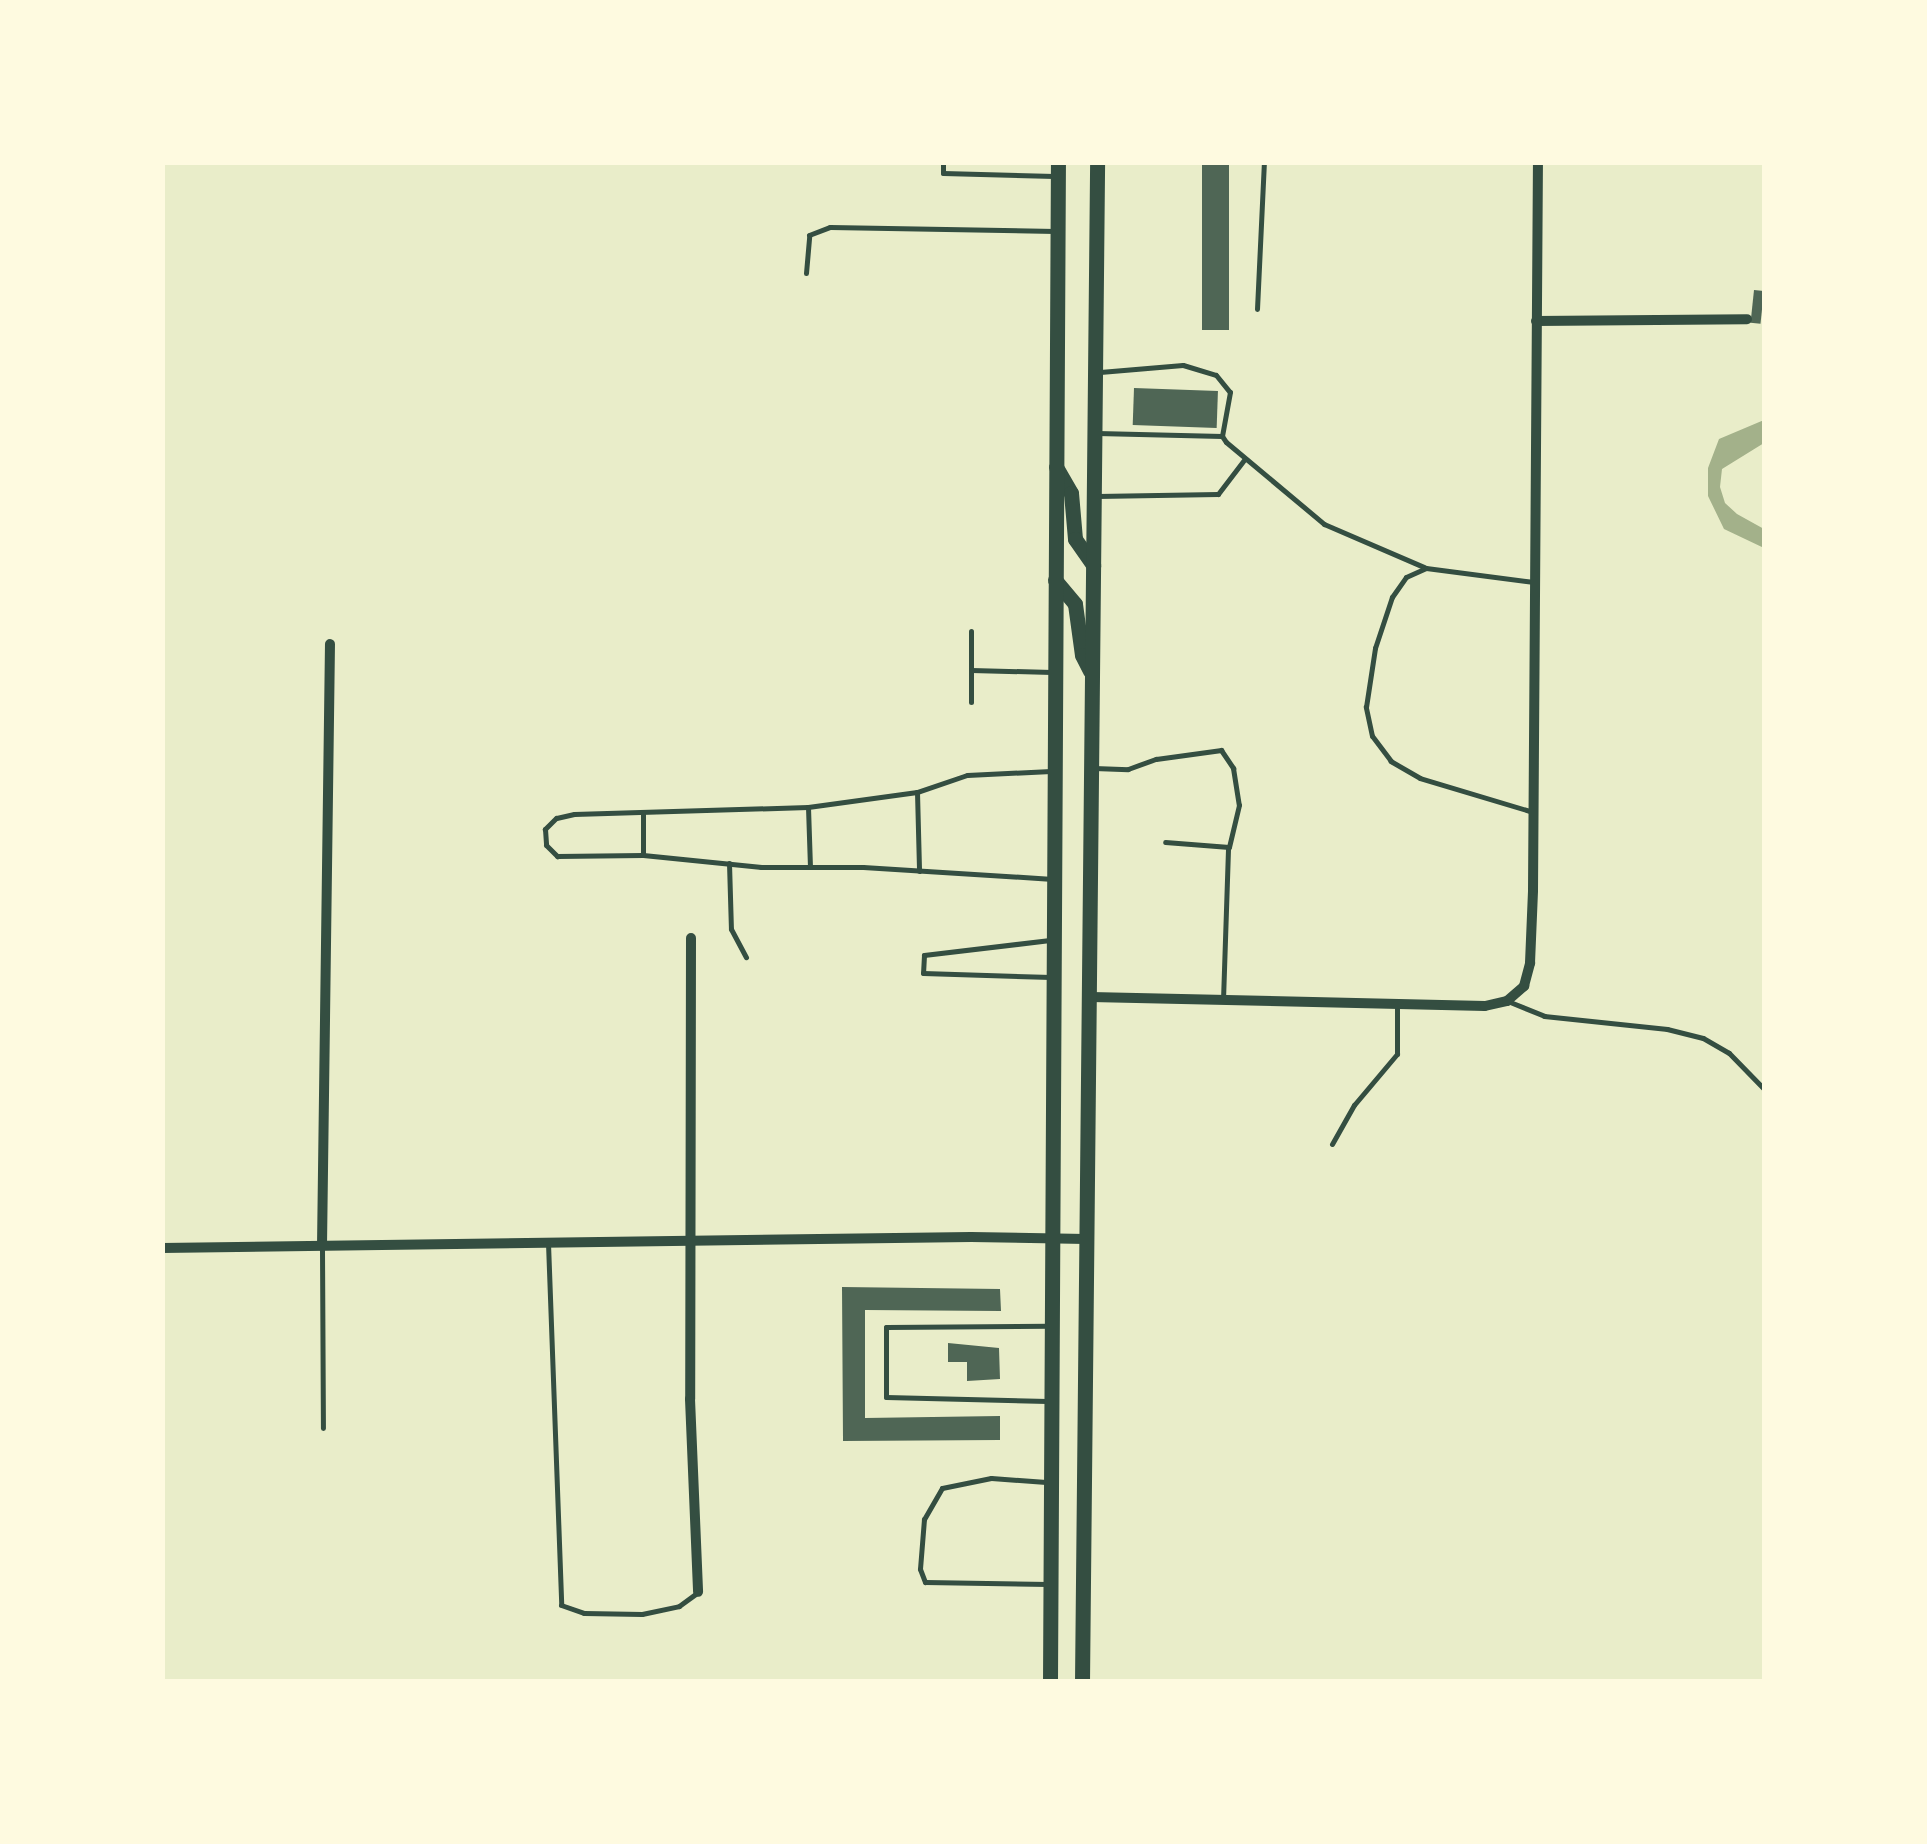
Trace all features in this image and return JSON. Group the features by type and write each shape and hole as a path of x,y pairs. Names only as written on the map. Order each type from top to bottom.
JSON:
{"main road":[{"path":"1082,1682 1091,997 1088,768 1097,433 1097,162"},
{"path":"1050,1682 1058,169"},
{"path":"1056,467 1071,493 1075,539 1094,565"},
{"path":"1055,580 1068,590 1075,604 1082,655 1092,674"}],"street":[{"path":"1091,997 1485,1006 1507,1001 1524,986 1530,963 1533,812 1538,162"},
{"path":"1536,321 1747,319"},
{"path":"322,1246 330,644"},
{"path":"691,938 690,1241 698,1592"},
{"path":"162,1248 1086,1239"}],"lane":[{"path":"944,162 943,173 1058,169"},
{"path":"1257,309 1264,162"},
{"path":"806,273 809,236 830,226 1058,231"},
{"path":"1097,372 1184,365 1216,375 1230,392 1222,436"},
{"path":"1097,433 1222,436 1324,524 1426,568 1534,582"},
{"path":"1094,496 1218,494 1244,458"},
{"path":"1426,568 1406,576 1392,597 1375,648 1366,707 1372,736 1391,762 1420,778 1533,812"},
{"path":"971,631 971,702"},
{"path":"971,670 1055,672"},
{"path":"1088,768 1128,769 1188,752 1221,750 1234,768 1239,804 1228,847 1222,1000"},
{"path":"1054,771 967,775 917,792 808,806 574,814 556,818 545,829 546,845 557,856 644,855 729,863 1054,879"},
{"path":"917,792 919,871"},
{"path":"808,806 810,867"},
{"path":"643,813 644,855"},
{"path":"1165,842 1228,847"},
{"path":"729,863 730,930 746,957"},
{"path":"1052,977 923,973 924,954 1053,939"},
{"path":"1507,1001 1544,1016 1667,1029 1702,1038 1729,1052 1764,1089"},
{"path":"1332,1144 1354,1105 1397,1054 1398,1005"},
{"path":"548,1243 561,1605 584,1613 642,1614 678,1606 698,1592"},
{"path":"322,1246 323,1428"},
{"path":"1052,1326 886,1328 886,1397 1052,1401"},
{"path":"1050,1482 991,1478 942,1488 924,1519 920,1570 926,1582 1050,1584"}],"shaded area":[{"path":"1764,420 1764,443 1722,469 1720,487 1725,503 1764,529 1764,548 1724,529 1708,496 1708,468 1719,439"}],"building":[{"path":"1202,162 1229,162 1229,330 1202,330"},
{"path":"1754,290 1764,291 1760,324 1751,323"},
{"path":"1134,388 1218,391 1217,428 1133,425"},
{"path":"842,1287 1000,1289 1001,1311 865,1310 865,1418 1000,1416 1000,1440 843,1441"},
{"path":"948,1343 999,1348 1000,1379 967,1381 967,1362 948,1362"}]}
